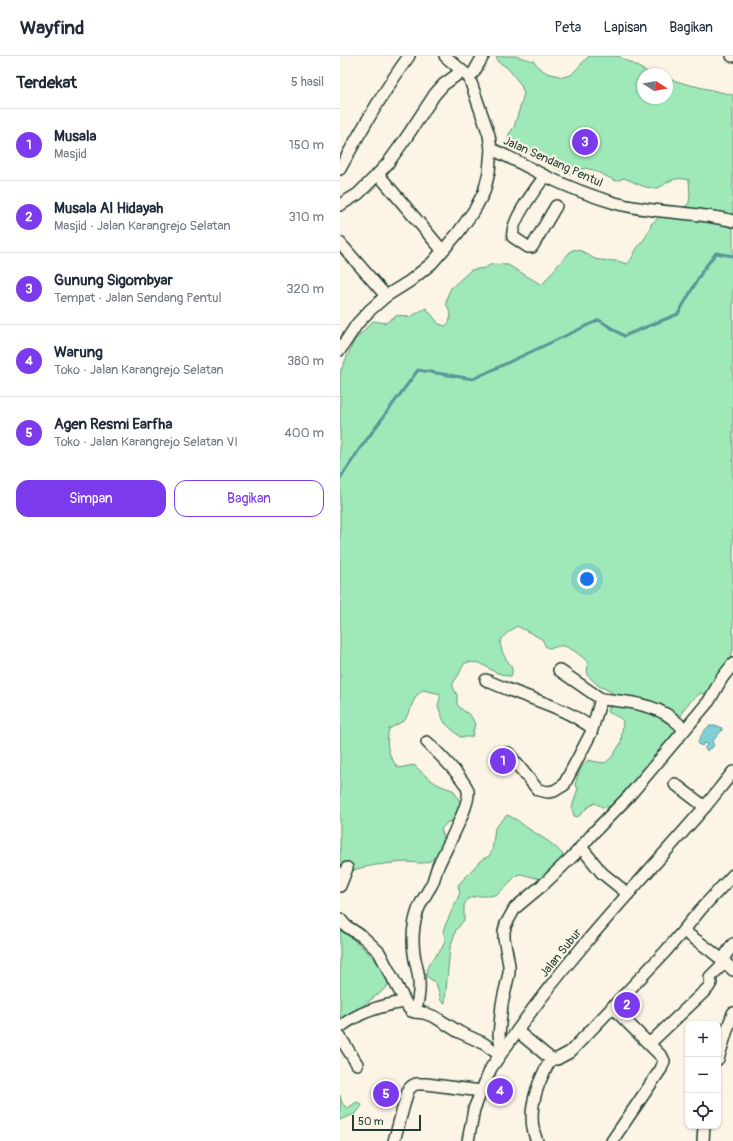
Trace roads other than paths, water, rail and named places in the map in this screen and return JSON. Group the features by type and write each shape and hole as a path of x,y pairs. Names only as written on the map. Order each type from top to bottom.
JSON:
{"street":[{"path":"340,169 377,102 409,56"},
{"name":"Jalan Sendang Pentul","path":"445,56 466,74 482,114 489,135 491,149 513,158 545,176 587,194 633,208 713,217 733,221"},
{"path":"340,205 358,194 388,163 435,94 443,85 466,74 479,64 483,56"},
{"path":"340,350 363,317 370,310 386,296 421,273 432,263 458,233 475,209 484,192 490,172 491,149"},
{"path":"378,174 442,250"},
{"path":"545,176 529,198 512,232 513,236 528,247 532,247 556,206"},
{"path":"340,243 386,296"},
{"path":"501,1053 499,1035 502,1004 509,965 504,931 506,924 515,908 545,883 575,854 629,796 709,701 722,678 733,664"},
{"path":"559,670 601,699 631,703 657,710 672,718 684,730"},
{"path":"486,680 502,688 538,700 566,712 585,722 592,728"},
{"path":"508,753 538,790 548,792 554,791 564,785 579,758 592,728 601,699"},
{"path":"415,1012 419,996 419,980 413,940 415,920 420,904 432,883 438,866 464,810 468,796 468,790 460,778 427,742"},
{"name":"Jalan Subur","path":"468,1141 474,1109 491,1068 501,1053 540,999 589,938 705,807 733,772"},
{"path":"675,784 705,807"},
{"path":"581,847 602,873 628,894"},
{"path":"340,886 347,868"},
{"path":"517,1031 551,1059 557,1059 570,1052 665,952 700,909 733,875"},
{"path":"340,919 346,926 366,940 379,952 411,1011 424,1013 434,1017 458,1032 501,1053"},
{"path":"683,931 702,943 733,970"},
{"path":"649,1044 708,988 711,983 710,977 724,961 733,944"},
{"path":"340,1027 363,1013 377,1008 405,1002"},
{"path":"612,1007 664,1058 664,1064 612,1141"},
{"path":"719,1057 733,1013"},
{"path":"340,1037 357,1064"},
{"path":"537,1141 533,1130 532,1113 534,1100 541,1078 551,1059"},
{"path":"394,1141 407,1094 412,1086 416,1084 426,1084 481,1091"},
{"path":"703,1141 704,1129"},
{"path":"529,1141 533,1130"}],"water":[{"path":"710,726 718,726 722,728 722,730 712,742 714,745 707,751 704,748 708,744 704,743 702,746 698,743 704,731"}],"waterway":[{"path":"340,479 359,450 418,370 473,379 599,320 624,336 678,314 703,270 716,253 733,256"}],"place":[{"name":"Gunung Sigombyar","path":"585,142"},
{"name":"Musala","path":"503,761"},
{"name":"Musala Al Hidayah","path":"627,1005"},
{"name":"Warung","path":"500,1091"},
{"name":"Agen Resmi Earfha","path":"386,1094"}]}
